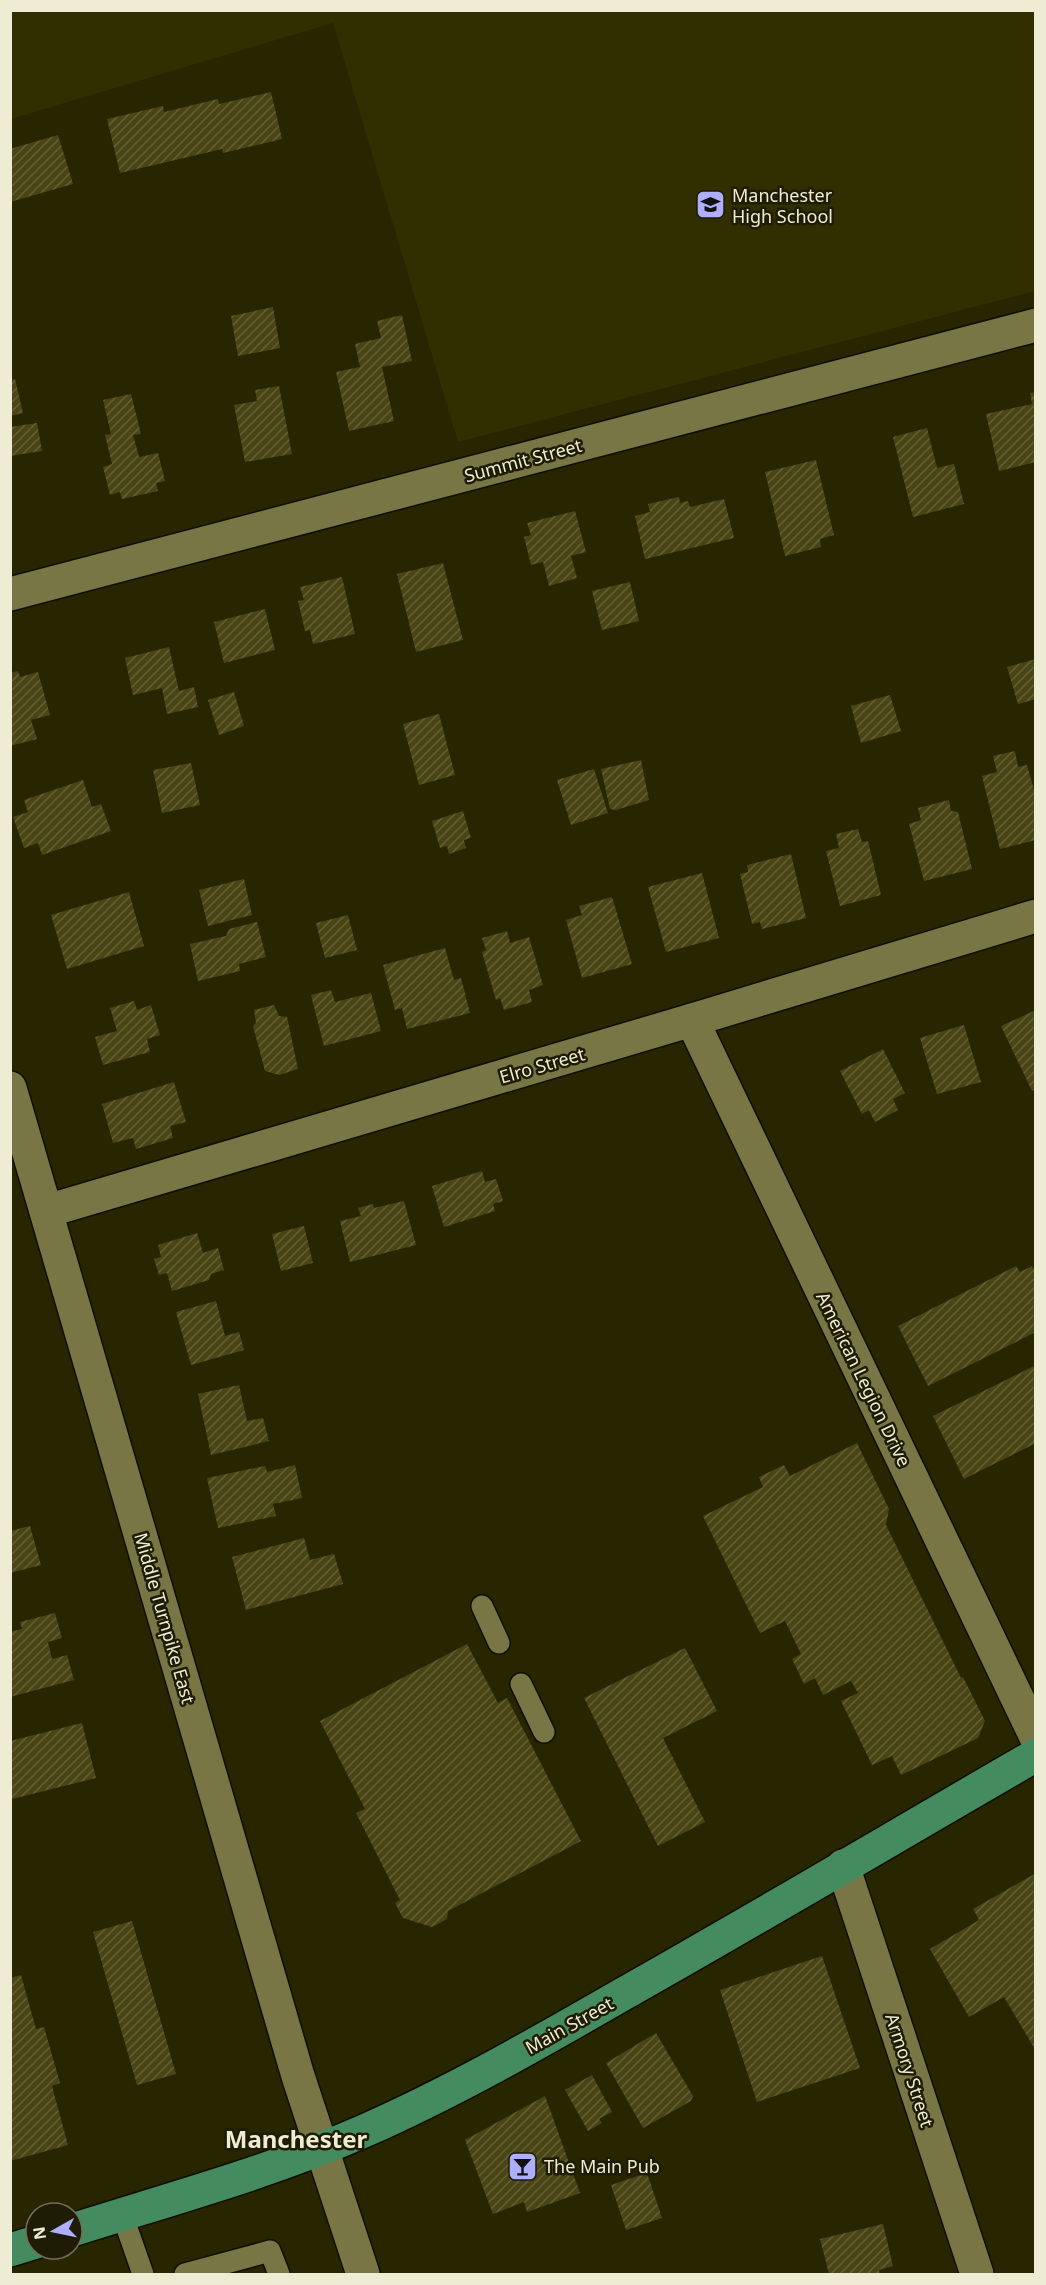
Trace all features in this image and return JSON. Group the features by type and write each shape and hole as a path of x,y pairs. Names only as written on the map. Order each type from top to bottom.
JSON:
{"main road":[{"name":"Main Street","path":"84,2226 321,2148 404,2112 496,2065 1035,1755"}],"street":[{"name":"Summit Street","path":"10,594 1035,325"},
{"name":"Elro Street","path":"47,1211 1035,916"},
{"name":"American Legion Drive","path":"692,1020 1035,1737"},
{"name":"Middle Turnpike East","path":"10,1088 295,2065 363,2274"},
{"name":"Armory Street","path":"843,1866 977,2274"}],"lane":[{"path":"482,1606 499,1643"},
{"path":"521,1684 544,1732"},
{"path":"122,2214 143,2274"},
{"path":"185,2274 270,2251 279,2274"}],"shaded area":[{"name":"Manchester High School","path":"11,10 1035,11 1035,291 458,442 333,23 11,119"}],"building":[{"path":"271,92 282,139 223,153 222,149 120,173 107,119 163,106 164,112 218,99 219,104"},
{"path":"58,135 73,184 10,202 10,149"},
{"path":"273,307 280,348 238,356 231,316"},
{"path":"402,315 412,361 382,367 394,421 349,431 336,372 360,367 355,344 381,338 377,321"},
{"path":"15,379 23,413 10,416 10,380"},
{"path":"279,386 292,454 245,462 234,405 257,401 255,390"},
{"path":"1036,392 1036,462 999,471 986,414 1032,404 1030,393"},
{"path":"131,394 141,434 133,435 139,457 158,453 165,481 156,483 158,491 122,499 120,492 110,495 103,467 112,464 105,435 111,434 103,400"},
{"path":"37,423 42,451 10,456 10,427"},
{"path":"927,428 937,468 954,464 964,504 913,517 893,437"},
{"path":"816,460 834,535 820,539 821,547 785,556 765,472"},
{"path":"679,497 680,503 688,501 690,507 724,499 734,538 645,559 635,516 650,512 648,504"},
{"path":"575,511 586,552 571,556 577,578 549,586 543,562 531,565 524,537 531,535 527,523"},
{"path":"443,563 463,640 416,652 397,574"},
{"path":"342,577 355,634 313,644 310,630 305,631 298,601 304,600 300,587"},
{"path":"630,582 639,621 602,630 592,591"},
{"path":"265,609 275,650 224,663 214,622"},
{"path":"169,647 179,691 194,687 198,707 167,714 162,688 133,695 125,658"},
{"path":"1036,659 1036,699 1018,704 1007,667"},
{"path":"18,671 20,677 38,672 50,715 31,720 37,739 10,746 10,673"},
{"path":"234,692 244,726 219,735 208,700"},
{"path":"890,695 901,731 861,743 851,706"},
{"path":"439,714 455,775 419,785 403,724"},
{"path":"1015,751 1018,767 1027,765 1036,797 1036,840 1000,849 982,776 997,772 993,756"},
{"path":"641,760 649,800 616,810 610,809 601,769"},
{"path":"191,763 200,805 162,813 153,770"},
{"path":"594,769 608,813 571,825 557,780"},
{"path":"83,780 92,807 101,804 111,831 42,855 38,843 24,848 13,817 28,812 24,800"},
{"path":"949,800 951,811 958,812 972,869 924,881 909,824 921,820 918,808"},
{"path":"463,811 471,838 464,840 466,848 449,854 447,846 440,848 432,821"},
{"path":"858,829 862,842 868,841 881,895 840,906 826,851 839,848 836,834"},
{"path":"791,854 806,918 762,929 760,922 752,924 740,874 748,872 747,865"},
{"path":"702,873 719,938 666,952 648,887"},
{"path":"244,879 252,915 208,926 199,890"},
{"path":"129,892 144,946 67,969 51,915"},
{"path":"612,897 632,964 582,978 566,920 582,915 579,906"},
{"path":"348,915 357,950 325,958 316,923"},
{"path":"257,922 266,957 239,964 240,971 198,981 190,944 226,936 229,929"},
{"path":"507,931 510,943 529,937 543,985 529,990 532,1002 504,1010 500,998 496,1000 482,952 486,950 482,938"},
{"path":"445,948 454,980 461,978 470,1013 407,1029 402,1008 395,1010 383,965"},
{"path":"331,990 335,1002 371,993 381,1031 324,1046 311,995"},
{"path":"134,1001 137,1010 151,1005 160,1035 147,1039 150,1052 103,1065 95,1037 117,1031 110,1008"},
{"path":"274,1005 279,1016 287,1017 298,1069 279,1075 265,1071 253,1026 256,1023 254,1010"},
{"path":"1036,1010 1036,1089 1032,1091 1001,1026"},
{"path":"964,1025 981,1082 937,1094 920,1038"},
{"path":"883,1049 905,1093 893,1099 898,1110 875,1122 869,1110 862,1114 840,1071"},
{"path":"174,1082 186,1122 170,1126 173,1138 136,1149 133,1138 113,1143 102,1104"},
{"path":"482,1171 485,1182 496,1179 503,1201 493,1204 495,1211 444,1227 432,1186"},
{"path":"404,1201 416,1245 350,1262 340,1221 361,1216 358,1208 373,1204 374,1208"},
{"path":"304,1226 313,1263 281,1271 272,1234"},
{"path":"197,1233 203,1253 218,1248 224,1270 211,1274 209,1280 172,1291 167,1273 159,1275 154,1259 161,1257 158,1245"},
{"path":"1016,1266 1020,1272 1032,1266 1036,1273 1036,1332 928,1386 898,1326"},
{"path":"216,1301 225,1336 239,1332 244,1350 191,1365 176,1312"},
{"path":"1036,1365 1036,1443 964,1479 933,1416"},
{"path":"239,1385 247,1421 263,1418 269,1441 211,1455 198,1394"},
{"path":"857,1443 889,1509 886,1525 961,1678 963,1677 985,1721 978,1738 901,1775 892,1756 872,1765 841,1701 858,1693 851,1681 823,1695 815,1678 804,1684 792,1659 801,1654 785,1621 760,1633 703,1516 763,1487 759,1477 784,1465 790,1476"},
{"path":"295,1465 302,1498 273,1504 276,1516 218,1528 207,1478 265,1466 267,1472"},
{"path":"30,1526 41,1565 10,1573 10,1531"},
{"path":"304,1538 310,1560 334,1554 343,1584 246,1610 232,1557"},
{"path":"55,1613 62,1638 48,1642 52,1659 67,1655 74,1680 10,1697 10,1632 22,1629 20,1622"},
{"path":"467,1644 498,1703 507,1698 581,1841 448,1911 447,1919 432,1927 403,1918 395,1903 400,1900 356,1813 365,1809 320,1721"},
{"path":"685,1648 717,1711 663,1738 705,1822 658,1846 584,1698"},
{"path":"82,1723 96,1778 12,1799 10,1741"},
{"path":"1036,1873 1036,2051 1004,1997 969,2017 930,1949 979,1920 973,1909"},
{"path":"132,1921 176,2074 137,2085 93,1932"},
{"path":"822,1956 860,2068 757,2102 720,1990"},
{"path":"21,1975 36,2029 44,2027 60,2083 52,2086 68,2145 10,2161 10,1978"},
{"path":"656,2033 693,2096 691,2101 643,2128 606,2063"},
{"path":"592,2075 612,2112 599,2119 602,2123 588,2131 565,2090"},
{"name":"The Main Pub","path":"545,2096 580,2193 527,2212 524,2202 493,2214 465,2140"},
{"path":"647,2173 662,2218 626,2230 611,2185"},
{"path":"883,2224 893,2266 879,2270 880,2274 829,2274 820,2239"}],"place":[{"name":"Manchester High School","path":"711,205"},
{"name":"The Main Pub","path":"523,2166"}],"district":[{"name":"Manchester","path":"296,2138"}]}
